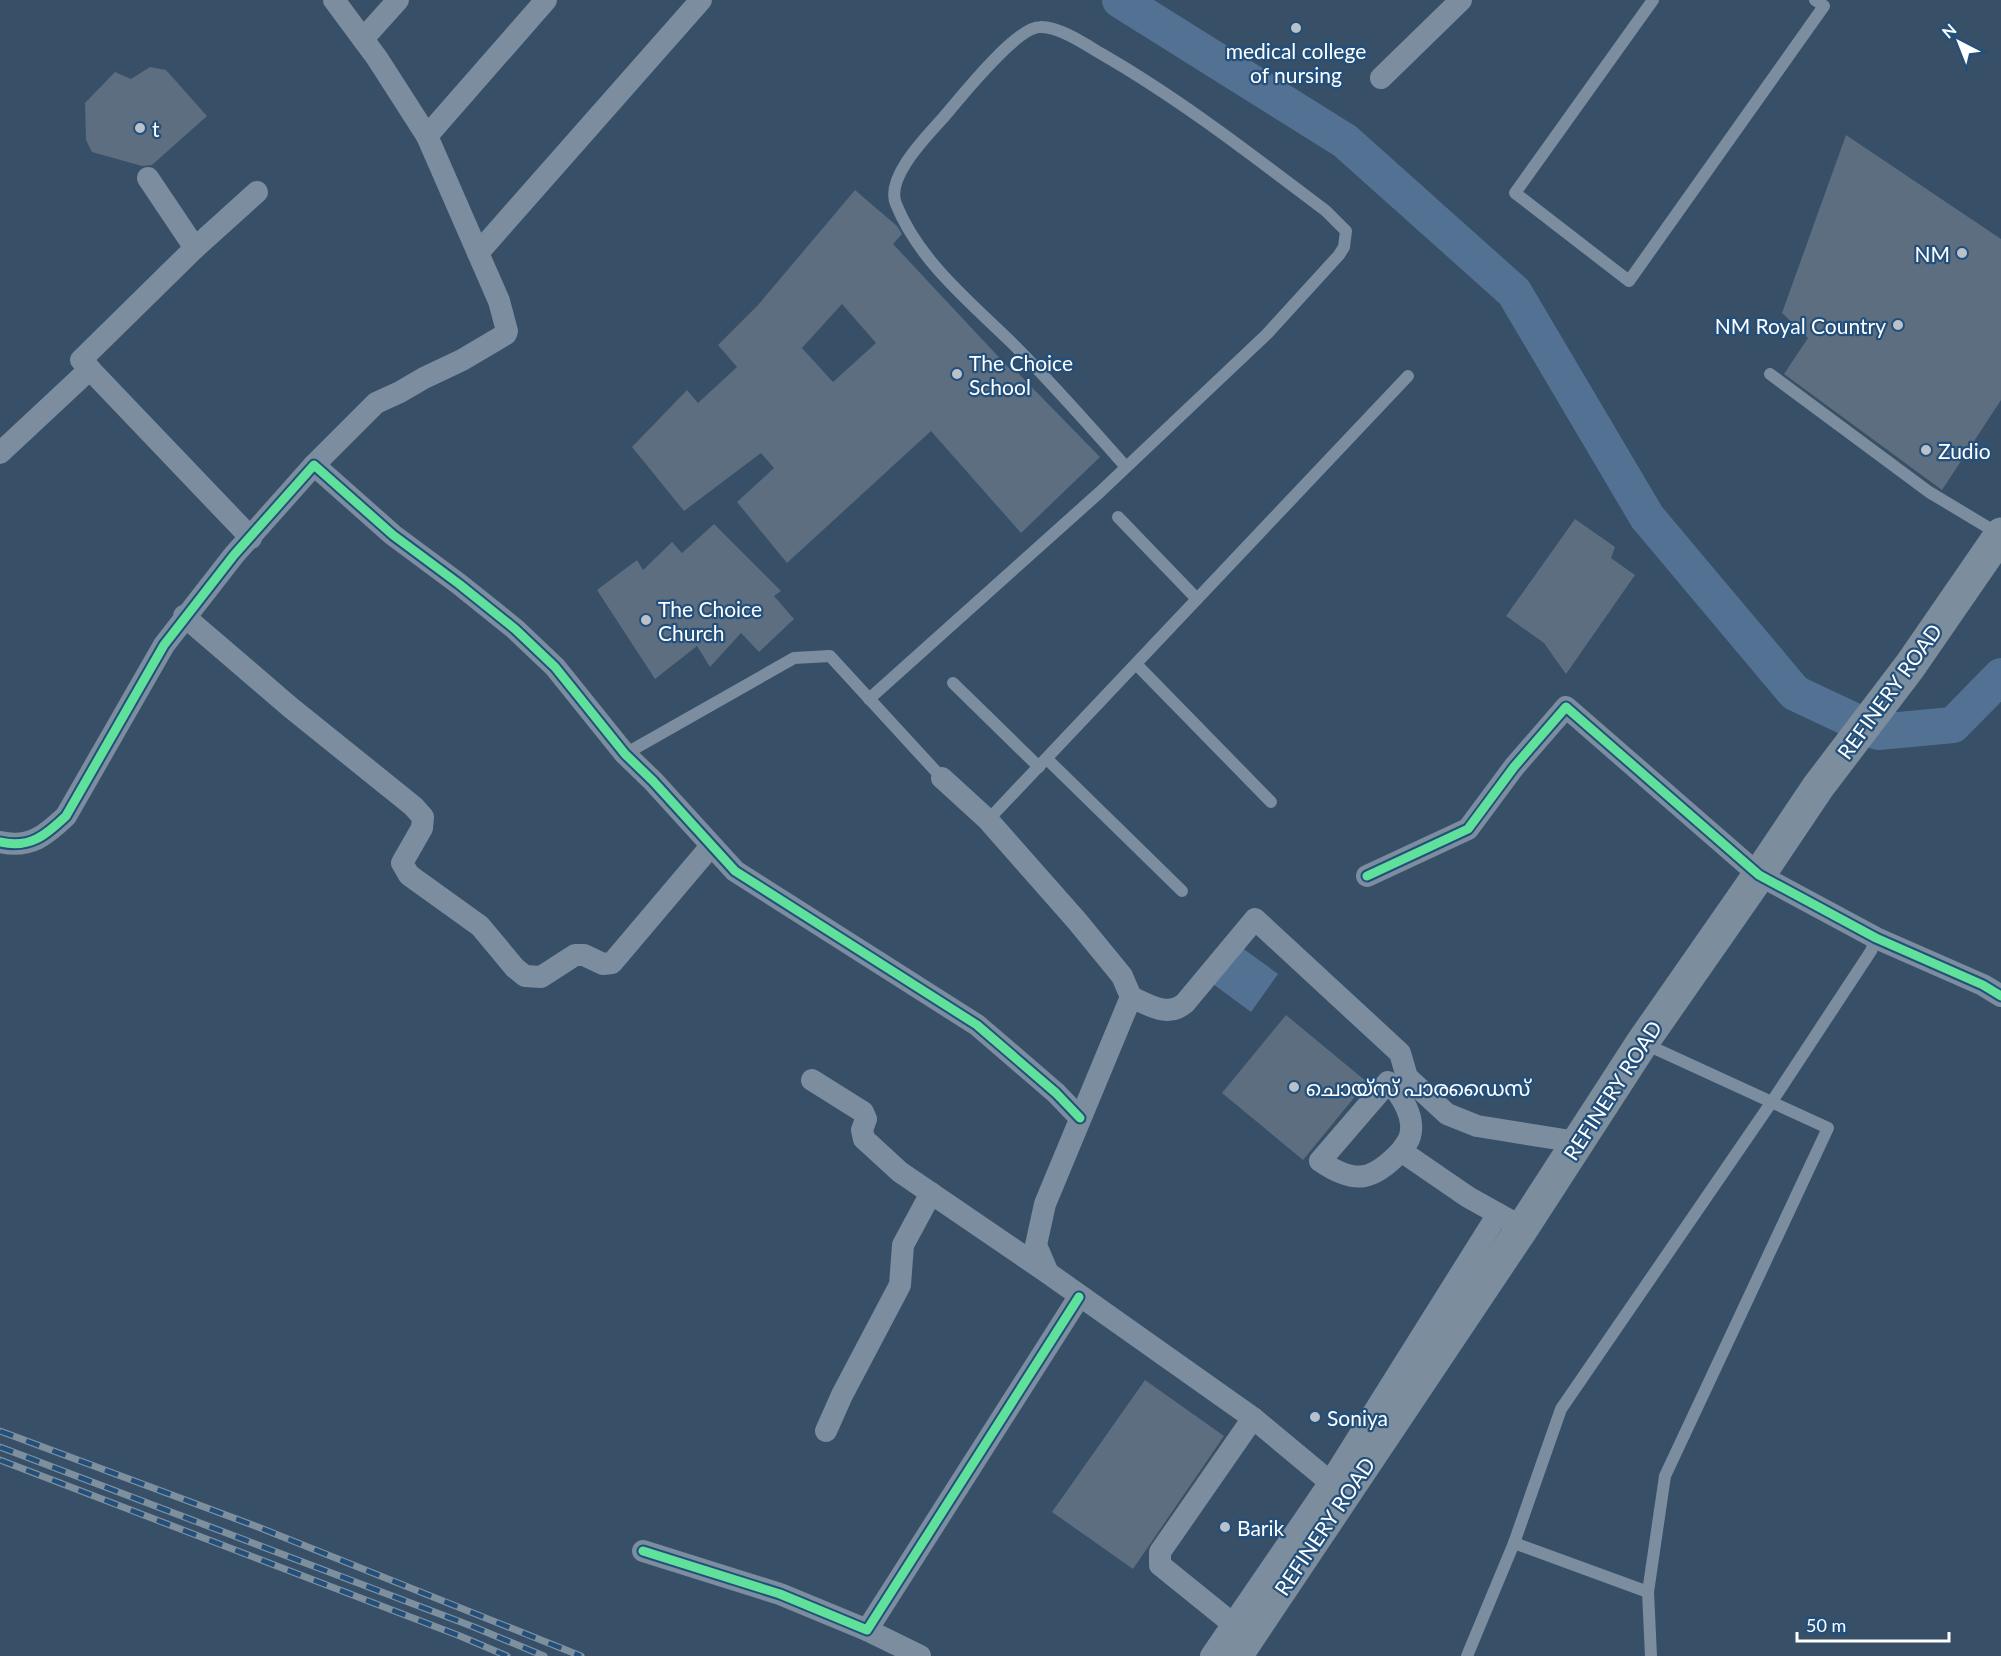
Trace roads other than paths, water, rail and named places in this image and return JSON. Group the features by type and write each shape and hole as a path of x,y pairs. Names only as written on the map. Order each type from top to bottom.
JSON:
{"highway":[{"name":"REFINERY ROAD","path":"1236,1656 1485,1285 1510,1221 1577,1142 1642,1043 1818,787 1910,666 2001,534"}],"street":[{"path":"0,842 13,845 45,836 66,816 91,776 147,672 184,616 314,465 376,403 400,393 506,334 507,326 499,301 427,136 403,95 334,0"},
{"path":"363,39 398,0"},
{"path":"427,136 546,0"},
{"path":"478,253 701,0"},
{"path":"1382,78 1461,0"},
{"path":"148,178 195,248"},
{"path":"250,538 81,360 195,248 257,192"},
{"path":"0,453 90,369"},
{"path":"314,465 393,535 515,629 555,667 625,754 653,781 735,871 976,1025 1056,1093 1080,1118"},
{"path":"184,616 291,707 414,806 423,817 422,828 402,863 409,875 480,926 514,968 525,976 541,977 575,955 584,955 603,964 612,963 711,846"},
{"path":"1367,876 1468,829 1514,767 1566,707 1763,868 1876,938 2001,996"},
{"path":"942,778 988,820 1077,921 1122,976 1131,998 1045,1204 1036,1245 1048,1273"},
{"path":"1131,998 1158,1009 1169,1011 1178,1009 1256,919 1400,1053 1407,1077 1447,1114 1477,1126 1577,1142"},
{"path":"812,1080 862,1112 866,1119 862,1131 864,1139 900,1172 1253,1418 1330,1482"},
{"path":"1211,1656 1510,1221 1468,1197 1401,1151"},
{"path":"825,1431 900,1285 903,1245 931,1193"},
{"path":"867,1630 1079,1296"},
{"path":"1233,1624 1160,1565 1160,1552 1253,1418"},
{"path":"643,1551 780,1594 867,1630 920,1656"}],"lane":[{"path":"1653,0 1515,193 1629,281 1824,6 1815,0"},
{"path":"869,699 1126,467 1267,334 1344,247 1346,231 1326,211 1183,103 1079,41 1054,29 1040,27 1025,31 1006,48 917,147 894,184 894,201 914,241 933,264 1041,373 1126,467"},
{"path":"1770,374 1929,492 2001,534"},
{"path":"988,820 1408,376"},
{"path":"1118,517 1197,599"},
{"path":"625,754 794,658 830,656 942,778"},
{"path":"1136,664 1270,802"},
{"path":"953,683 1182,891"},
{"path":"1467,1656 1514,1543 1561,1409 1772,1103 1871,951 1876,938"},
{"path":"1642,1043 1828,1128 1665,1476 1648,1592 1651,1656"},
{"path":"1514,1543 1648,1592"}],"water":[{"path":"1241,947 1278,974 1251,1012 1213,984"}],"waterway":[{"path":"1120,0 1345,141 1514,292 1647,517 1795,693 1878,732 1953,725 2001,676"}],"railway":[{"path":"0,1431 258,1527 581,1656"},
{"path":"0,1447 474,1627 544,1656"},
{"path":"0,1460 507,1656"}],"place":[{"name":"medical college of nursing","path":"1296,28"},
{"name":"t","path":"140,128"},
{"name":"NM","path":"1962,253"},
{"name":"NM Royal Country","path":"1898,325"},
{"name":"The Choice School","path":"957,374"},
{"name":"Zudio","path":"1926,450"},
{"name":"The Choice Church","path":"646,620"},
{"name":"ചൊയ്സ് പാരഡൈസ്","path":"1294,1087"},
{"name":"Soniya","path":"1315,1417"},
{"name":"Barik","path":"1225,1527"}]}
